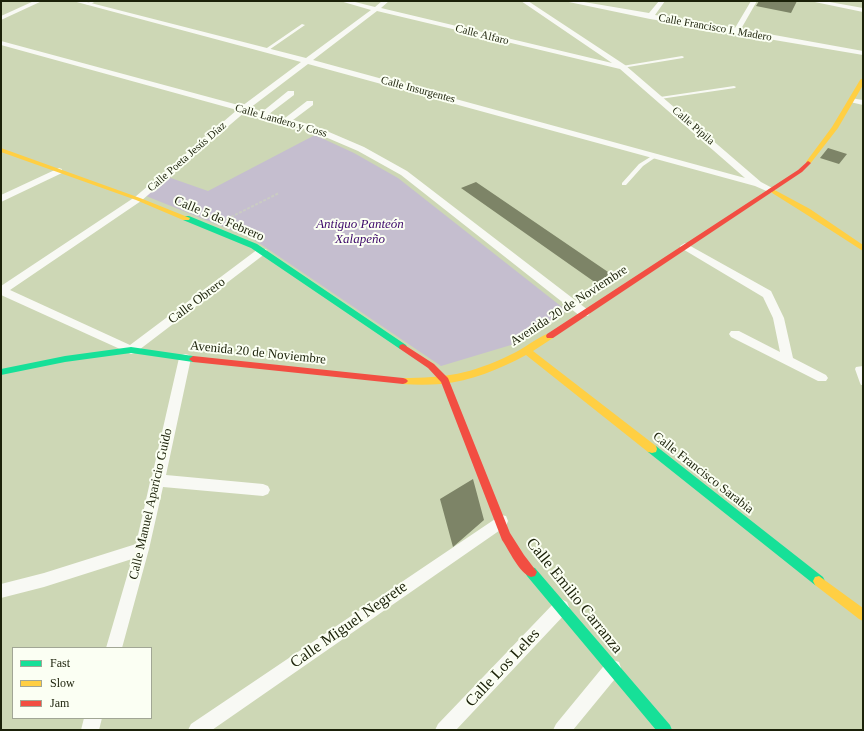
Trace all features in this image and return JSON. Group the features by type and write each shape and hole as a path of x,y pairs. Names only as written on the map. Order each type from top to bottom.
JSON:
{"main road":[{"name":"Avenida 20 de Noviembre","path":"1,372 65,359 131,350 185,358 395,381 445,380 475,373 528,351 800,171 814,157 853,100 863,82"},
{"name":"Calle 5 de Febrero","path":"1,150 138,199 262,251 430,366 445,380"},
{"name":"Calle Pípila","path":"771,190 807,211 863,249"},
{"name":"Calle Francisco Sarabia","path":"528,351 863,614"},
{"name":"Calle Emilio Carranza","path":"445,380 506,536 520,559 665,730"}],"street":[{"path":"1,18 39,1"},
{"name":"Calle Insurgentes","path":"76,1 91,3 265,51 657,155 758,184"},
{"name":"Calle Alfaro","path":"343,1 622,68"},
{"name":"Calle Poeta Jesús Díaz","path":"2,290 138,199 240,112 308,62 386,1"},
{"name":"Calle Pípila","path":"524,1 622,68 660,98 758,184 771,190"},
{"name":"Calle Francisco I. Madero","path":"567,1 650,17 863,53"},
{"path":"650,17 662,1"},
{"path":"736,32 754,1"},
{"path":"813,1 832,2 863,10"},
{"name":"Calle Landero y Coss","path":"1,43 287,121 323,132 355,146 404,173 584,313"},
{"path":"262,115 291,93"},
{"path":"853,100 863,103"},
{"path":"287,121 310,102"},
{"path":"1,199 59,171"},
{"path":"685,246 767,294 773,303 781,326 788,360"},
{"name":"Calle Obrero","path":"131,350 262,251"},
{"path":"2,290 131,350"},
{"path":"736,334 822,378"},
{"name":"Calle Manuel Aparicio Guido","path":"114,647 142,549 156,480 185,358"},
{"path":"156,480 263,490"},
{"name":"Calle Miguel Negrete","path":"197,730 501,520"},
{"path":"1,591 44,580 142,549"},
{"name":"Calle Los Leles","path":"444,730 561,607"},
{"path":"562,730 613,668"},
{"path":"90,730 93,719"}],"lane":[{"path":"265,51 303,25"},
{"path":"622,68 682,57"},
{"path":"660,98 734,87"},
{"path":"624,184 641,165 657,155"},
{"path":"863,368 858,369 863,383"}],"path":[{"path":"210,228 280,193"}],"green space":[{"name":"Antiguo Panteón Xalapeño","path":"315,135 354,153 398,178 567,311 511,345 441,366 253,239 146,196 168,177 208,191"}],"building":[{"path":"759,1 797,1 791,13 756,6"},
{"path":"828,148 847,154 839,164 820,158"},
{"path":"476,182 611,274 596,283 461,188"},
{"path":"473,479 484,520 453,547 440,499"}],"traffic: fast":[{"path":"186,218 254,246 403,347"},
{"path":"1,372 65,359 131,350 193,359"},
{"path":"652,449 819,581"},
{"path":"531,572 665,730"}],"traffic: slow":[{"path":"808,163 835,128 863,80"},
{"path":"1,150 138,199 186,218"},
{"path":"771,190 807,211 863,249"},
{"path":"403,381 441,381 474,374 513,358 550,336"},
{"path":"528,351 652,449"},
{"path":"819,581 863,615"}],"traffic: jam":[{"path":"550,336 800,171 808,163"},
{"path":"403,347 431,366 445,380 506,536 520,559 531,572"},
{"path":"193,359 403,381"}]}
